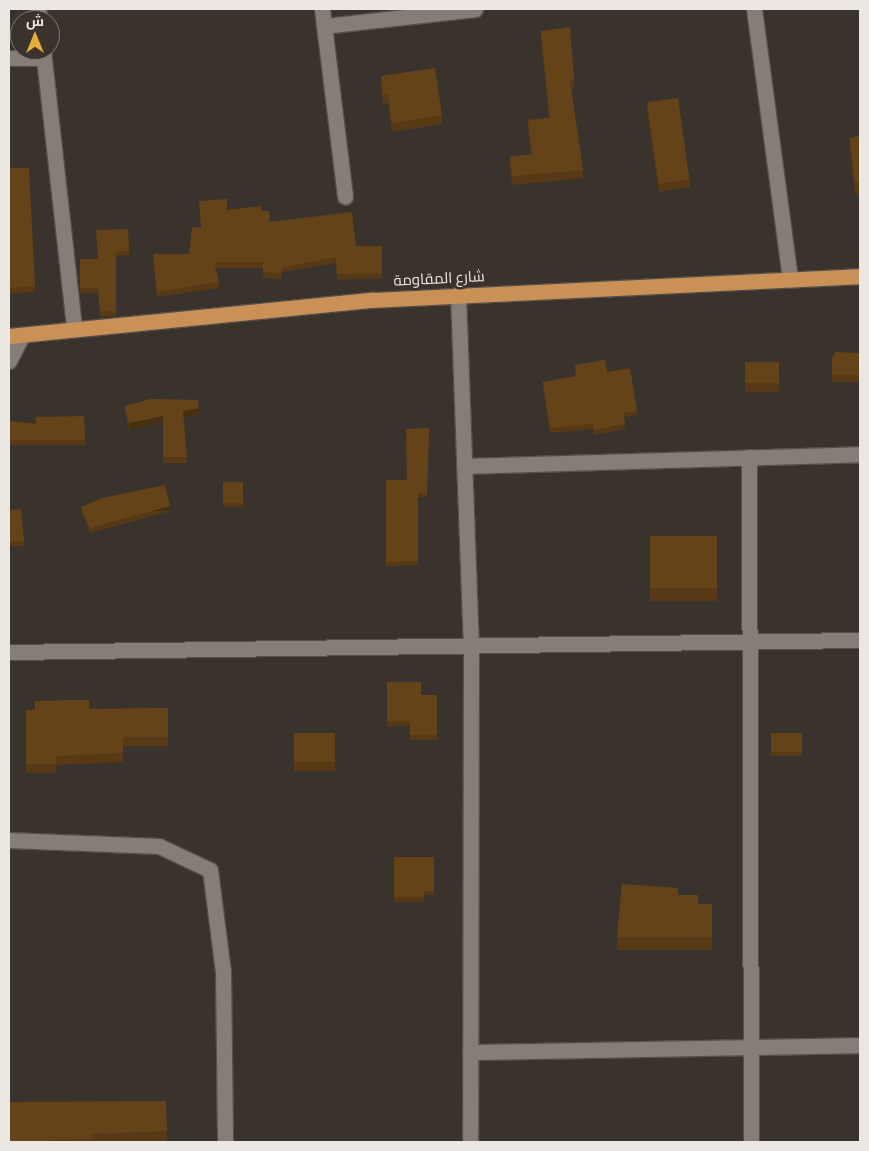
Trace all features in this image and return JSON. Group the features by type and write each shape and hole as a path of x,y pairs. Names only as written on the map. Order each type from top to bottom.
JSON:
{"highway":[{"name":"شارع المقاومة","path":"16,336 74,328 458,294 860,276"}],"street":[{"path":"322,9 345,197"},
{"path":"324,26 475,9"},
{"path":"754,9 790,280"},
{"path":"44,60 74,328"},
{"path":"458,294 471,646 470,1142"},
{"path":"9,362 16,336"},
{"path":"464,466 860,454"},
{"path":"749,457 752,642 752,1142"},
{"path":"9,652 860,640"},
{"path":"9,840 160,846 210,870 223,971 225,1142"},
{"path":"470,1052 860,1045"}],"building":[{"path":"570,27 574,80 570,81 583,170 512,176 510,157 532,154 528,120 550,118 541,31"},
{"path":"435,68 442,115 392,123 388,94 383,95 381,76"},
{"path":"678,98 689,179 659,184 647,102"},
{"path":"860,136 860,182 855,182 850,138"},
{"path":"9,168 29,168 35,286 9,288"},
{"path":"227,199 227,210 261,206 262,211 269,211 270,222 352,212 356,246 382,246 382,273 337,274 336,257 282,267 281,273 263,272 263,262 214,262 219,282 157,292 153,254 189,254 192,227 201,228 199,201"},
{"path":"128,229 129,251 116,251 116,311 100,311 98,288 80,288 80,259 98,259 96,230"},
{"path":"836,352 860,353 860,375 832,375 832,358"},
{"path":"605,360 607,372 630,368 637,411 623,412 625,424 594,430 593,424 550,428 543,382 576,376 575,365"},
{"path":"745,362 779,362 779,383 745,383"},
{"path":"151,399 198,400 199,408 183,411 187,457 163,457 163,416 129,423 125,406"},
{"path":"84,416 85,440 9,440 9,421 36,424 36,417"},
{"path":"429,428 427,493 418,493 418,561 386,562 386,480 407,480 406,429"},
{"path":"223,482 243,482 243,503 223,503"},
{"path":"165,485 170,506 90,528 81,507 102,498"},
{"path":"21,509 24,541 9,542 9,510"},
{"path":"650,536 717,536 717,588 650,588"},
{"path":"387,682 421,682 421,695 437,695 437,735 410,735 410,721 387,721"},
{"path":"89,700 89,709 168,708 168,737 123,737 123,753 56,756 56,764 26,764 26,710 35,710 35,701"},
{"path":"294,733 335,733 335,762 294,762"},
{"path":"771,733 802,733 802,752 771,752"},
{"path":"394,857 434,857 434,891 424,891 424,897 394,897"},
{"path":"622,884 678,888 678,895 698,895 698,904 712,904 712,937 617,937"},
{"path":"166,1101 167,1131 91,1134 91,1139 9,1142 9,1102"}]}
